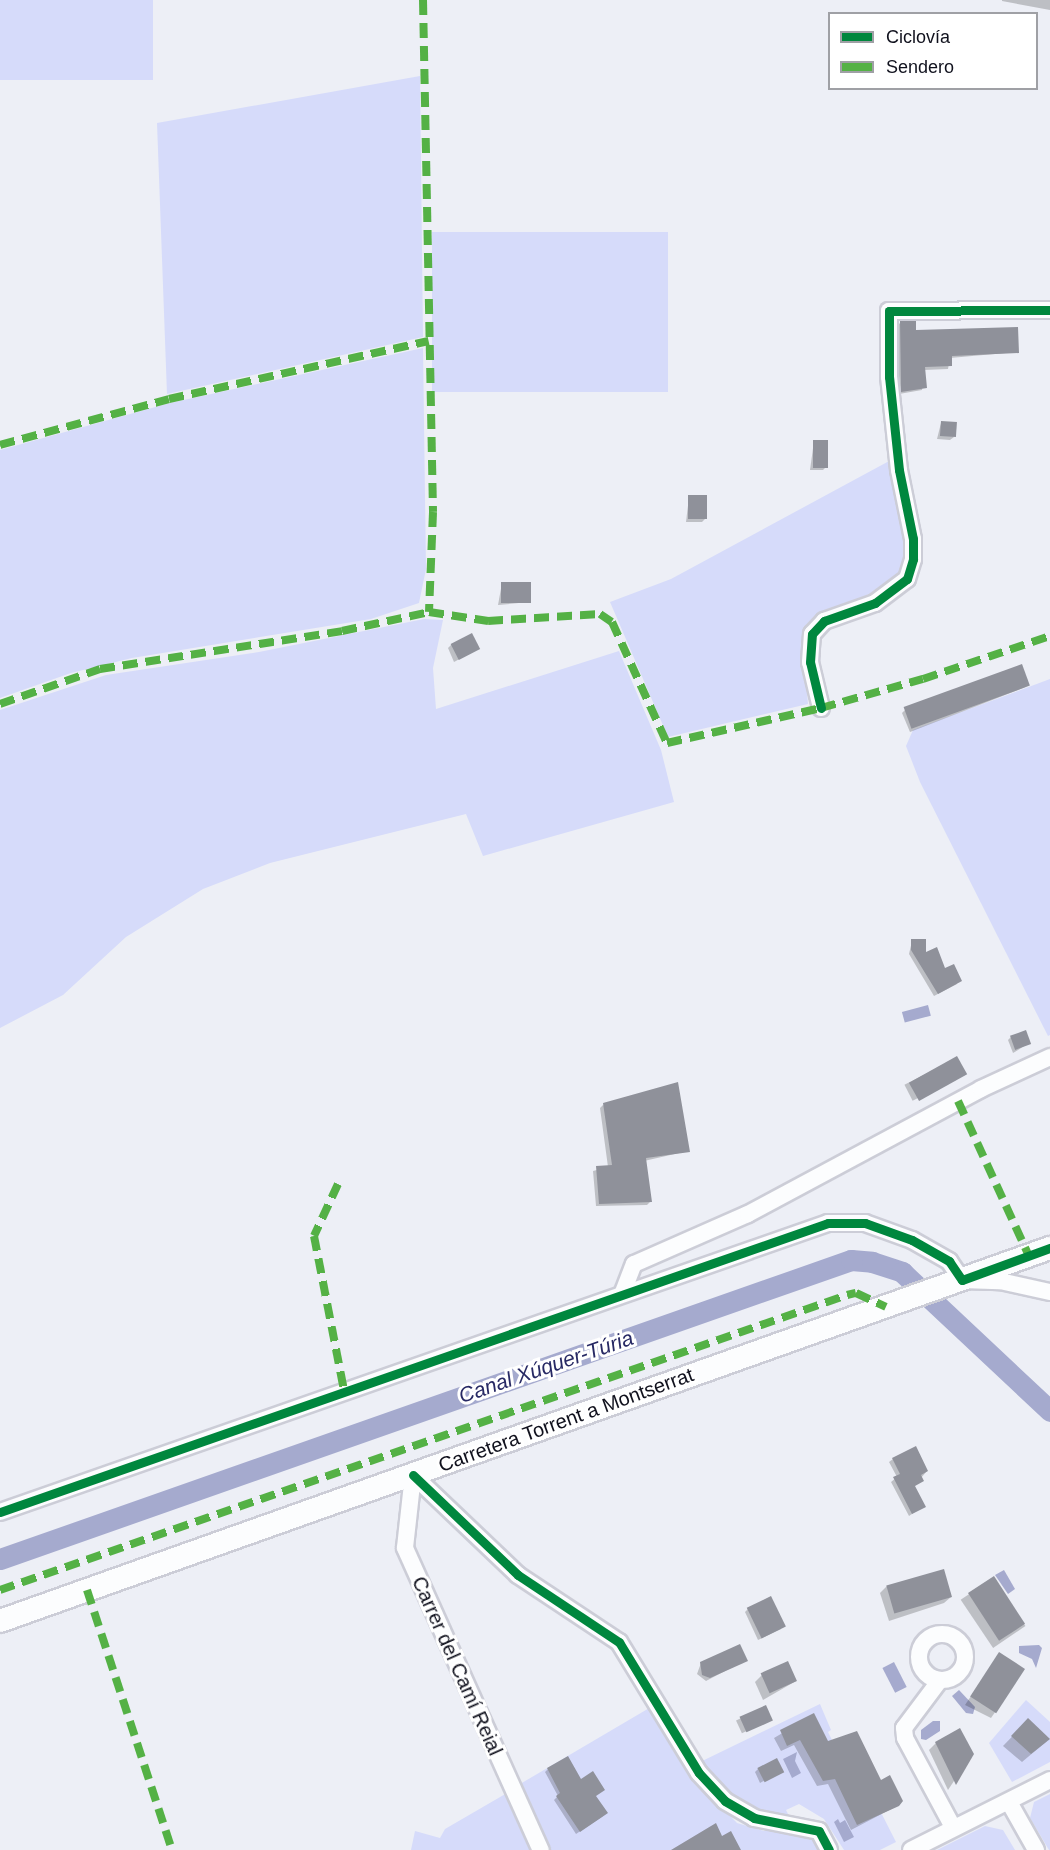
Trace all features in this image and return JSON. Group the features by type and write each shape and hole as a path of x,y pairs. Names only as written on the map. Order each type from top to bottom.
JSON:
{"main road":[{"path":"958,1282 1050,1248"},
{"name":"Carretera Torrent a Montserrat","path":"0,1621 958,1282"}],"street":[{"path":"821,708 810,662 812,634 824,621 875,603 907,579 913,559 913,539 899,470 889,376 889,311 1050,310"},
{"path":"623,1292 634,1264 748,1214 973,1093 1050,1057"},
{"path":"0,1512 795,1232 847,1222 888,1230 932,1249 949,1262 958,1282 999,1281 1050,1292"},
{"path":"413,1475 518,1575 619,1642 699,1773 725,1802 754,1818 819,1831 830,1850"},
{"name":"Carrer del Camí Reial","path":"413,1475 405,1548 541,1850"},
{"path":"940,1680 904,1728 905,1738 953,1827"},
{"path":"911,1850 1050,1780"},
{"path":"1009,1802 1035,1850"}],"shaded area":[{"path":"0,0 153,0 153,80 0,80"},
{"path":"420,76 423,337 167,394 157,123"},
{"path":"432,232 668,232 668,392 432,392"},
{"path":"423,348 426,569 419,603 371,619 132,658 71,673 0,698 0,450 170,403"},
{"path":"891,460 906,528 905,563 892,583 821,617 805,669 808,704 668,737 610,602 671,579"},
{"path":"424,619 443,620 433,668 436,709 619,651 661,750 674,802 483,856 466,814 270,863 203,889 126,937 63,995 0,1028 0,710 106,675 259,652"},
{"path":"1050,679 1050,1035 1048,1036 920,782 906,746 913,730"},
{"path":"928,1005 931,1016 905,1023 902,1012"},
{"path":"1004,1570 1015,1589 1008,1594 995,1575"},
{"path":"1039,1645 1042,1648 1036,1668 1032,1659 1019,1653 1019,1646"},
{"path":"894,1662 907,1687 895,1693 882,1668"},
{"path":"959,1690 975,1707 973,1714 966,1713 952,1696"},
{"path":"1026,1700 1050,1722 1050,1762 1012,1782 989,1743"},
{"path":"820,1704 831,1730 828,1732 851,1778 861,1773 896,1842 880,1850 844,1850 824,1819 799,1804 786,1810 789,1816 747,1813 696,1764"},
{"path":"651,1707 686,1770 737,1823 764,1831 797,1829 812,1837 818,1850 548,1850 515,1787"},
{"path":"933,1721 940,1721 940,1731 926,1740 921,1739 921,1730"},
{"path":"797,1752 795,1761 801,1773 792,1778 783,1759"},
{"path":"507,1793 535,1850 411,1850 415,1831 440,1838 445,1829"},
{"path":"1050,1794 1049,1850 1030,1818 1034,1802"},
{"path":"838,1819 840,1823 845,1820 854,1837 844,1842 834,1822"},
{"path":"985,1826 1003,1830 1015,1850 937,1850"}],"building":[{"path":"900,321 916,321 916,330 1018,327 1019,353 952,356 952,366 925,367 927,388 901,392"},
{"path":"941,421 957,422 956,437 940,436"},
{"path":"813,440 828,440 828,468 813,468"},
{"path":"688,495 707,495 707,519 688,519"},
{"path":"501,582 531,582 531,603 501,603"},
{"path":"472,633 480,649 459,660 451,644"},
{"path":"1022,664 1030,686 911,729 904,707"},
{"path":"911,939 926,939 926,952 937,947 945,968 954,964 962,981 938,994 911,950"},
{"path":"1026,1030 1031,1044 1015,1050 1010,1036"},
{"path":"957,1056 967,1074 919,1101 909,1083"},
{"path":"678,1082 690,1152 646,1158 652,1202 599,1204 596,1166 612,1165 603,1103"},
{"path":"916,1446 928,1471 921,1475 924,1481 915,1486 926,1507 912,1514 893,1477 900,1474 892,1458"},
{"path":"944,1569 952,1597 894,1613 886,1586"},
{"path":"994,1576 1025,1624 999,1641 968,1593"},
{"path":"771,1596 786,1627 762,1638 747,1608"},
{"path":"740,1644 748,1661 710,1678 702,1675 700,1662"},
{"path":"999,1652 1025,1669 996,1713 970,1696"},
{"path":"788,1661 797,1681 770,1693 761,1673"},
{"path":"766,1705 773,1721 746,1732 740,1717"},
{"path":"814,1713 828,1741 857,1731 881,1780 890,1775 903,1801 899,1806 857,1825 835,1779 823,1781 800,1740 787,1746 780,1730"},
{"path":"1028,1718 1050,1739 1031,1754 1011,1736"},
{"path":"960,1728 974,1754 956,1785 935,1742"},
{"path":"568,1756 581,1779 593,1771 605,1790 596,1796 608,1813 580,1832 556,1796 560,1793 547,1768"},
{"path":"777,1758 784,1772 765,1782 757,1768"},
{"path":"716,1823 722,1836 731,1831 741,1850 671,1850"}],"waterway":[{"name":"Canal Xúquer-Túria","path":"0,1559 851,1260 872,1262 902,1272 1050,1411"}],"marked path":[{"path":"423,0 433,512 429,612"},
{"path":"0,445 169,399 429,341"},
{"path":"0,704 100,669 342,631 429,612 488,621 600,614 612,622 667,743 821,708 923,679 1050,636"},
{"path":"958,1101 1029,1256"},
{"path":"338,1184 314,1236 344,1390"},
{"path":"0,1590 847,1295 856,1293 886,1307"},
{"path":"87,1590 172,1850"}],"cycle path":[{"path":"821,708 810,662 812,634 824,621 875,603 907,579 913,559 913,539 899,470 889,377 889,311 1050,310"},
{"path":"0,1512 828,1223 865,1223 912,1240 949,1261 962,1280 1050,1248"},
{"path":"413,1475 518,1575 619,1642 699,1773 725,1801 754,1818 819,1831 829,1850"}]}
